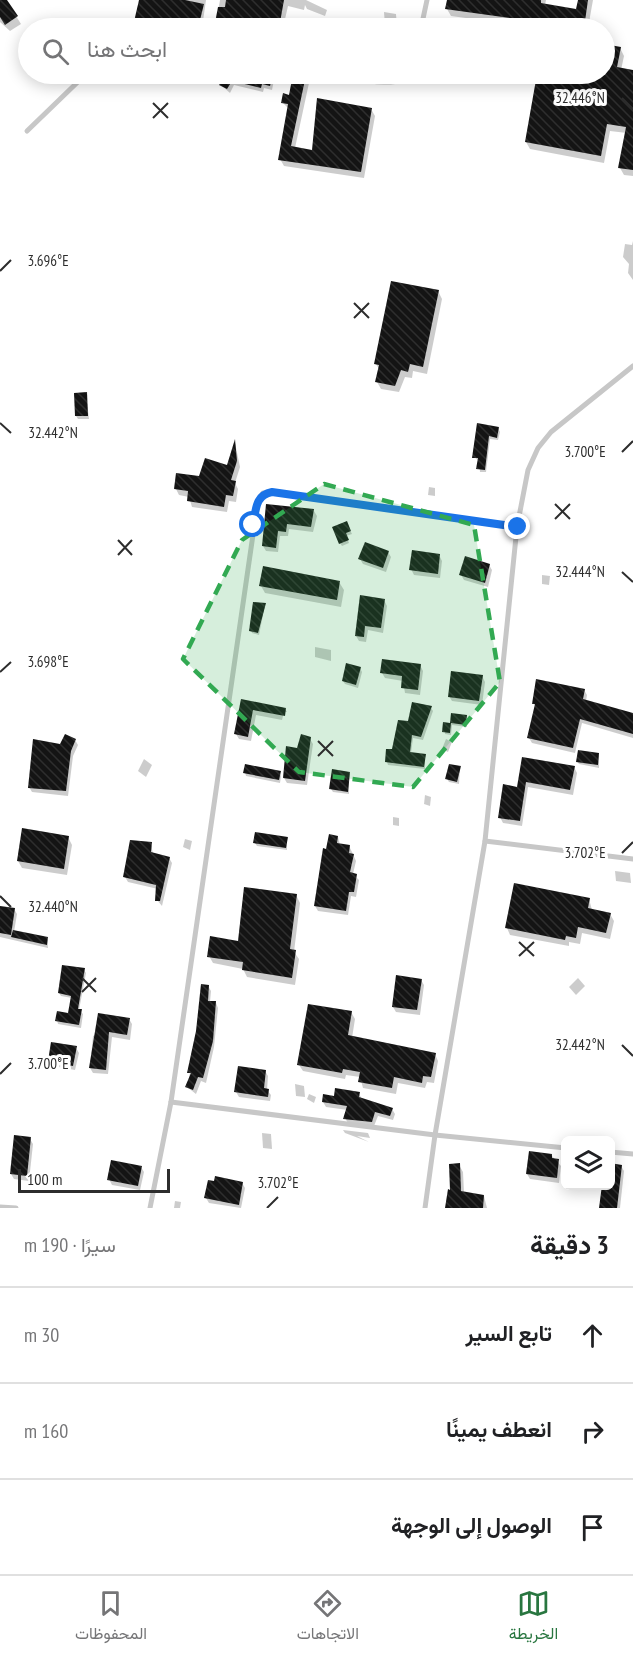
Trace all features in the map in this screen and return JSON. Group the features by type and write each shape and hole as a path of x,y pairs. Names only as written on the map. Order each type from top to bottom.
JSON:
{"lane":[{"path":"423,18 427,0"},
{"path":"27,131 76,84"},
{"path":"425,1208 435,1135 485,841 518,527 528,470 538,448 551,432 633,366"},
{"path":"150,1208 171,1102 258,500 263,494 272,492 518,527"},
{"path":"485,841 633,859"},
{"path":"171,1102 435,1135 561,1148"},
{"path":"615,1152 633,1154"},
{"path":"0,1207 16,1208"}],"highlighted area":[{"path":"324,484 474,525 500,682 413,787 299,772 183,659 242,540"}],"building":[{"path":"0,0 7,0 18,16 5,25 0,17"},
{"path":"139,0 185,0 204,4 200,18 135,18"},
{"path":"226,0 284,0 281,18 216,18 218,7 225,7"},
{"path":"447,0 541,0 541,3 576,9 578,0 588,0 585,18 510,18 445,9"},
{"path":"615,46 621,47 617,67 633,70 633,170 618,168 626,127 607,124 601,156 525,142 535,84 615,84"},
{"path":"220,84 230,84 227,89"},
{"path":"244,84 262,84 261,88"},
{"path":"291,84 304,84 291,146 312,150 317,98 372,108 361,172 278,160 288,104 281,103 283,93 289,95"},
{"path":"391,281 439,290 423,367 410,364 408,372 401,370 395,386 375,382 379,365 374,364"},
{"path":"87,392 88,416 75,416 74,393"},
{"path":"477,423 499,427 497,438 489,436 485,470 476,469 478,458 472,458"},
{"path":"235,439 237,461 231,480 236,481 233,496 226,495 224,507 187,501 188,491 174,489 176,473 199,476 205,458 227,465"},
{"path":"266,504 314,509 311,527 287,524 286,532 278,531 276,548 262,546"},
{"path":"347,521 351,531 346,533 349,540 339,544 332,527"},
{"path":"365,542 389,551 383,568 358,559"},
{"path":"412,550 440,554 438,574 409,570"},
{"path":"465,556 490,564 485,583 459,575"},
{"path":"263,566 340,581 337,600 259,586"},
{"path":"360,595 385,599 381,628 365,626 364,637 355,636"},
{"path":"253,602 266,603 258,633 249,631"},
{"path":"382,659 421,664 418,690 401,688 402,676 380,673"},
{"path":"346,663 361,667 356,685 342,681"},
{"path":"451,671 483,675 479,701 448,697"},
{"path":"536,679 585,689 583,699 633,713 633,734 580,719 573,748 527,738 535,704 532,704"},
{"path":"241,699 286,708 285,716 253,710 248,737 234,734"},
{"path":"412,702 432,706 421,737 412,735 410,752 426,754 424,767 385,762 386,749 392,749 398,720 408,721"},
{"path":"451,713 467,715 466,725 451,723 450,733 442,732 443,722 450,723"},
{"path":"65,734 76,739 71,751 66,791 28,788 33,739 60,744"},
{"path":"301,734 311,737 305,781 283,778 286,746 297,748"},
{"path":"578,750 599,753 598,765 576,762"},
{"path":"522,757 575,766 570,790 526,782 520,821 498,818 503,784 517,787"},
{"path":"245,764 281,771 279,780 243,773"},
{"path":"449,764 461,766 457,782 445,779"},
{"path":"332,769 350,772 348,792 329,789"},
{"path":"22,828 69,836 64,869 17,861"},
{"path":"255,832 288,837 286,848 253,843"},
{"path":"329,834 338,836 337,843 350,845 349,853 354,854 350,872 357,874 354,892 349,892 346,911 314,906 323,848 326,849"},
{"path":"130,840 152,842 151,852 170,857 160,901 155,901 156,885 123,877"},
{"path":"514,883 590,898 588,908 611,913 606,933 578,927 576,938 566,936 565,940 505,928"},
{"path":"244,887 297,894 290,949 296,950 292,978 242,970 243,962 207,957 210,936 238,941"},
{"path":"0,906 15,908 11,935 0,933"},
{"path":"13,930 48,937 47,945 11,937"},
{"path":"62,965 85,968 78,1009 82,1009 79,1025 55,1021 57,1011 68,1013 71,996 58,993"},
{"path":"396,975 422,979 417,1010 392,1007"},
{"path":"201,984 209,985 208,1001 216,1001 213,1041 203,1078 198,1077 193,1090 185,1087 191,1073 187,1073 196,1031"},
{"path":"308,1004 352,1011 348,1035 436,1053 431,1077 423,1076 422,1083 394,1077 392,1088 358,1082 360,1072 343,1069 342,1073 297,1065"},
{"path":"98,1013 130,1018 127,1035 109,1032 106,1070 89,1068"},
{"path":"51,1042 77,1046 73,1066 48,1061"},
{"path":"238,1066 266,1070 264,1088 269,1089 268,1097 234,1092"},
{"path":"335,1088 360,1092 359,1097 393,1108 390,1116 375,1112 372,1122 343,1119 347,1106 322,1102 323,1094 334,1096"},
{"path":"14,1135 31,1137 27,1176 10,1174"},
{"path":"529,1151 552,1154 552,1158 559,1159 557,1178 526,1174"},
{"path":"111,1160 142,1166 138,1186 107,1180"},
{"path":"460,1163 461,1191 484,1195 483,1208 445,1208 448,1189 450,1190 449,1164"},
{"path":"615,1164 622,1165 617,1208 599,1208 601,1190 615,1190"},
{"path":"215,1176 243,1182 239,1205 204,1198 208,1180 214,1181"}],"route":[{"path":"253,525 258,500 263,494 272,492 518,527"}]}
